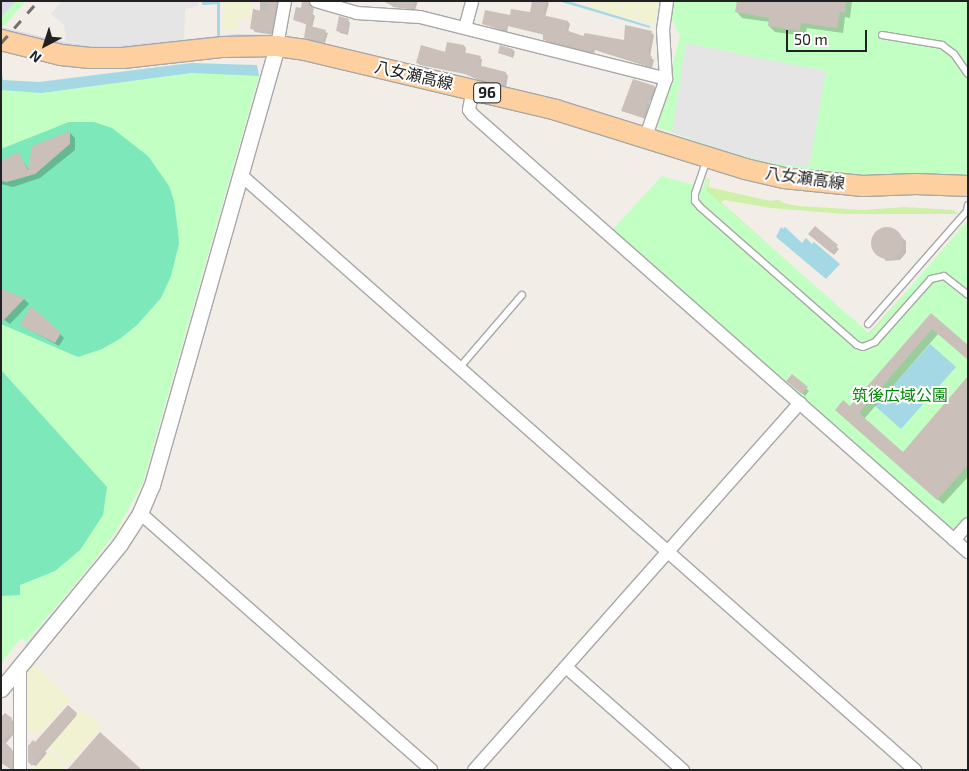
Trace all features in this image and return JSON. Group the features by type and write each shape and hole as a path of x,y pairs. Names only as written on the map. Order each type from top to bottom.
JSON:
{"main road":[{"name":"八女瀬高線","path":"1,40 61,55 90,58 122,58 223,47 278,46 305,50 473,90 646,136 745,169 815,183 863,186 916,184 968,186"}],"street":[{"path":"1,689 120,544 140,513 152,485 278,46 285,1"},
{"path":"316,1 357,13 420,17 666,78"},
{"path":"465,28 472,1"},
{"path":"646,136 666,78 663,30 668,1"},
{"path":"473,90 469,110 472,114 968,552"},
{"path":"242,176 915,770"},
{"path":"474,770 800,403"},
{"path":"140,513 431,770"},
{"path":"954,540 968,524"},
{"path":"20,667 20,770"},
{"path":"566,667 683,770"}],"lane":[{"path":"882,35 942,45 954,54 968,74"},
{"path":"708,157 695,194 696,201 700,207 857,345 864,347 875,342 931,279 944,276 968,295"},
{"path":"868,324 967,211 968,205"},
{"path":"460,367 522,295"}],"green space":[{"path":"1,1 26,1 4,26 1,26"},
{"path":"224,1 252,1 251,17 242,17 238,22 238,29 222,29"},
{"path":"590,1 604,1 602,11 589,7"},
{"path":"606,1 621,1 619,16 604,12"},
{"path":"623,1 639,1 636,20 620,16"},
{"path":"641,1 658,1 655,24 638,20"},
{"path":"674,1 968,1 968,176 867,175 812,172 777,166 730,153 656,127 680,36 671,17"},
{"path":"195,72 259,76 143,482 116,532 87,570 26,642 21,638 1,663 1,88"},
{"path":"69,122 94,122 112,128 148,156 169,186 174,201 179,244 171,276 161,298 137,325 121,338 102,349 78,357 1,324 1,149"},
{"name":"筑後広域公園","path":"662,176 704,188 706,179 709,179 706,190 870,334 968,220 968,518 958,529 950,529 807,403 807,399 799,397 611,231"},
{"path":"706,178 710,179 708,187 771,201 778,200 799,206 864,210 904,207 954,210 958,214 845,214 771,208 724,200 721,202 868,334 908,290 872,339 702,194"},
{"path":"1,370 107,487 103,515 80,550 55,571 20,585 20,595 1,596"},
{"path":"30,662 71,699 37,736 24,727 24,671"},
{"path":"82,710 102,727 69,764 49,746"},
{"path":"49,750 68,766 65,770 32,770"}],"shaded area":[{"path":"1,1 16,1 1,18"},
{"path":"62,1 199,1 198,6 185,9 184,39 115,47 92,46 66,41 64,25 51,14"},
{"path":"1,27 59,41 91,46 115,46 238,34 274,35 274,38 145,49 81,50 1,32"},
{"path":"686,43 826,71 809,167 772,163 731,153 672,132"},
{"path":"84,576 30,645 25,645"}],"water":[{"path":"558,1 568,1 650,26 650,28"},
{"path":"191,63 257,65 259,76 191,73 41,93 1,90 2,75 3,80 39,82"},
{"path":"781,227 783,229 785,227 802,243 806,238 812,244 814,242 840,264 826,279 776,237"},
{"path":"930,344 956,367 901,429 875,406"}],"building":[{"path":"267,1 277,1 271,32 250,29 253,9 268,12"},
{"path":"302,1 308,1 314,9 310,25 293,20 296,7 301,8"},
{"path":"382,1 415,1 412,8 396,7"},
{"path":"532,1 546,1 543,15 568,21 566,30 583,36 585,33 624,40 625,25 652,31 647,55 652,56 649,66 592,48 592,52 543,40 543,33 506,25 505,30 482,24 485,10 510,15 511,9 530,12"},
{"path":"737,1 846,1 845,13 840,12 837,28 801,23 800,31 768,26 769,18 735,12"},
{"path":"339,16 349,19 346,33 336,31"},
{"path":"306,25 326,30 323,41 304,38"},
{"path":"447,42 464,45 463,52 481,56 478,65 506,72 503,85 478,79 461,72 416,63 421,45 445,52"},
{"path":"500,45 513,49 511,57 498,53"},
{"path":"633,79 655,86 650,99 648,98 643,117 621,111"},
{"path":"70,131 70,144 35,174 7,182 1,181 1,161 18,152 28,170 32,146"},
{"path":"815,226 838,245 831,253 808,234"},
{"path":"887,227 893,228 898,232 902,237 902,249 898,254 893,258 887,259 881,258 876,254 872,249 871,243 872,237 876,232 881,228"},
{"path":"1,289 25,298 1,323"},
{"path":"31,306 61,333 55,343 20,325"},
{"path":"931,313 968,345 968,360 932,329 859,413 903,452 968,376 968,465 937,500 835,410 843,400 850,406"},
{"path":"792,374 808,387 802,394 786,381"},
{"path":"68,705 77,713 32,766 28,762 28,746 33,740 35,742"},
{"path":"5,713 12,718 12,731 3,741 12,749 12,770 1,763 1,717"},
{"path":"100,732 130,759 142,770 67,770"}],"waterway":[{"path":"203,1 203,3 218,2 218,34"}],"railway":[{"path":"1,43 38,1"}]}
